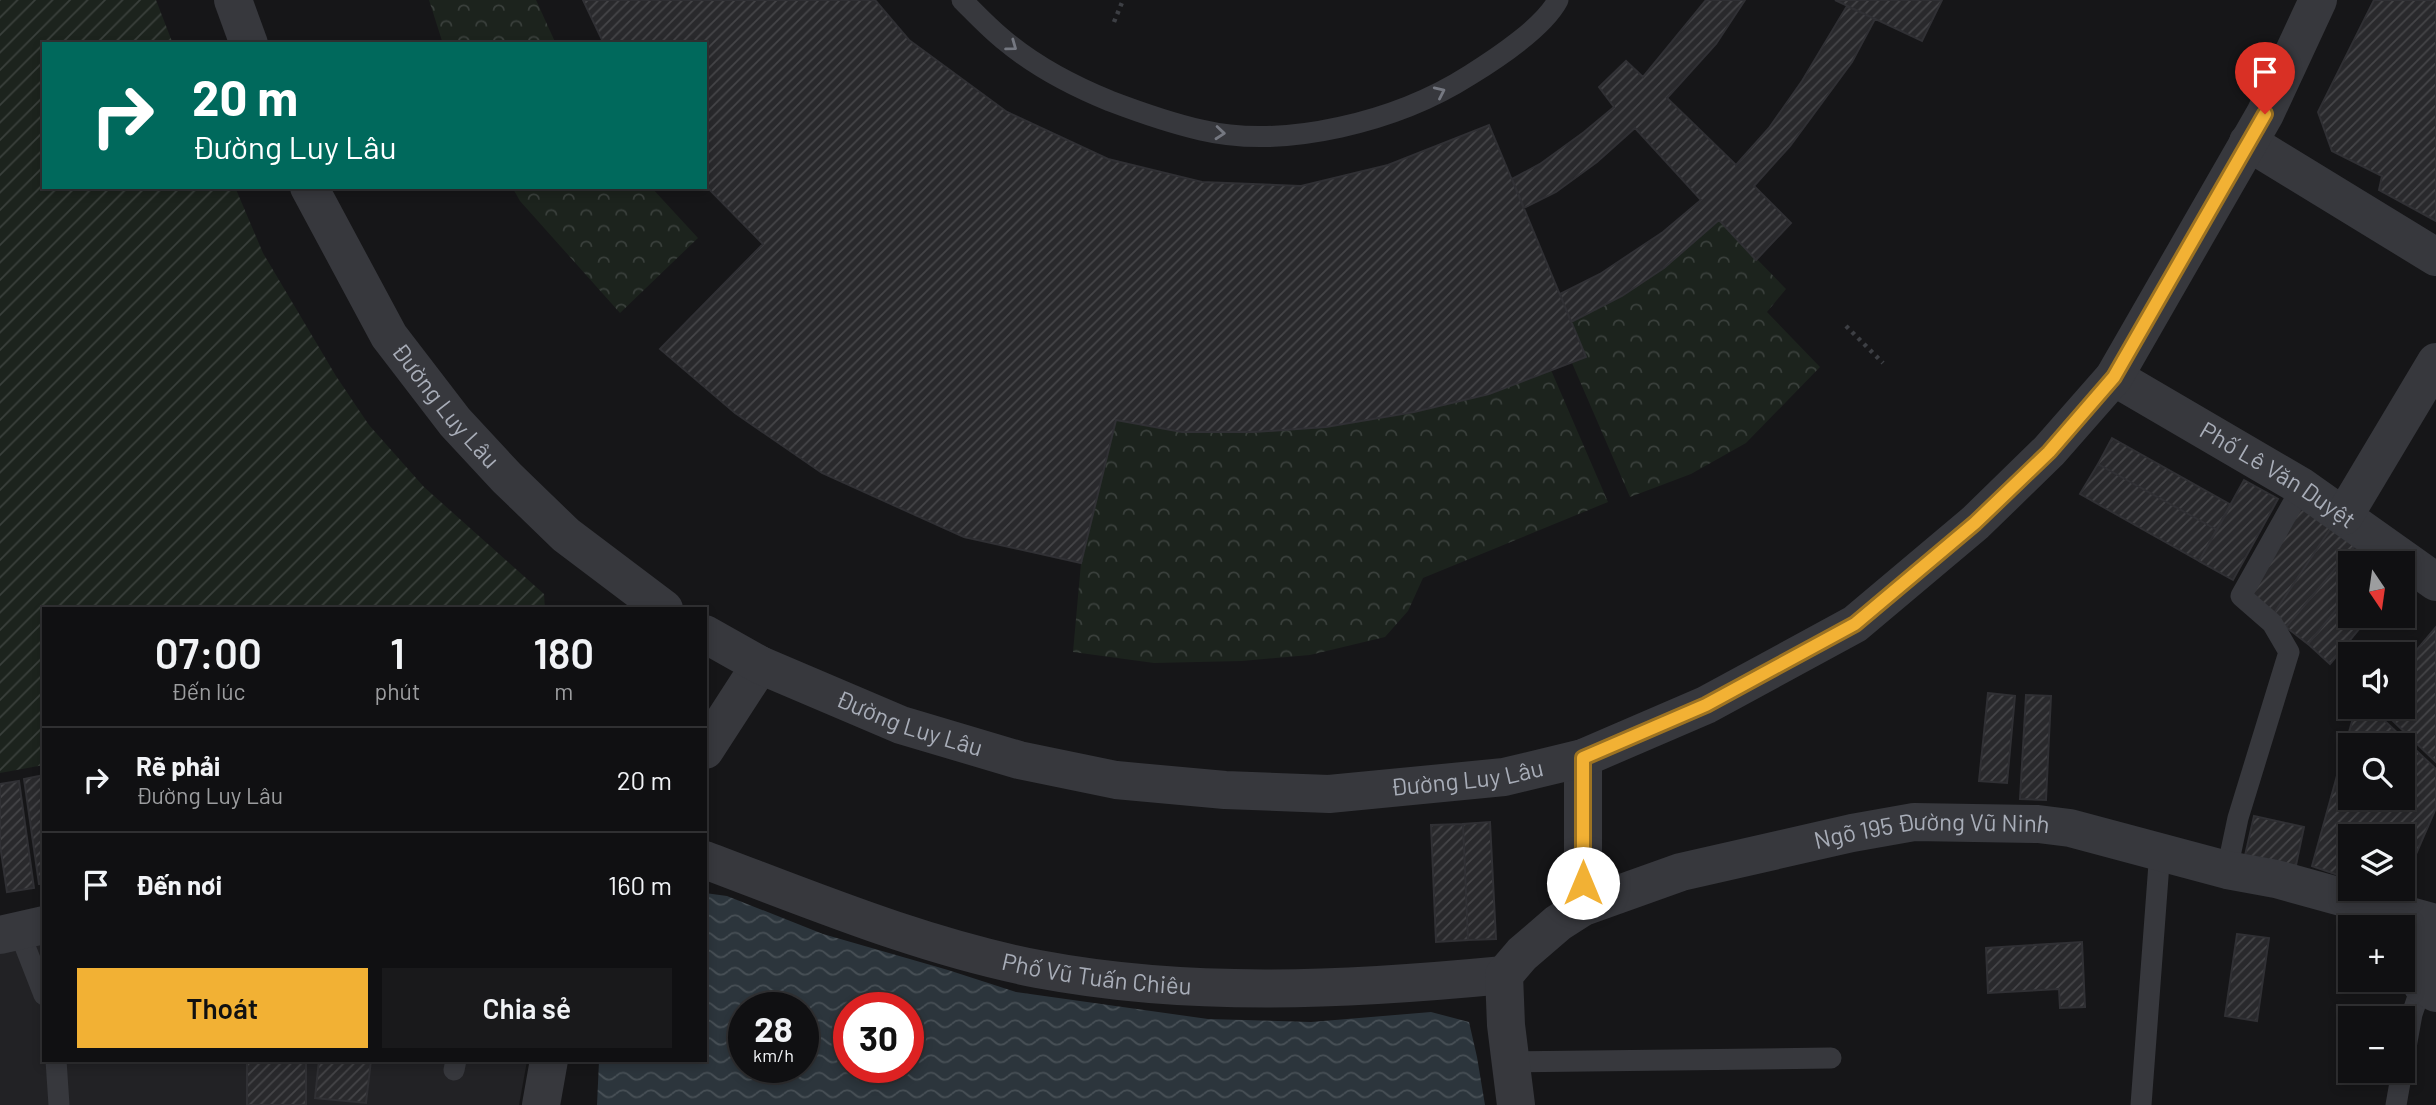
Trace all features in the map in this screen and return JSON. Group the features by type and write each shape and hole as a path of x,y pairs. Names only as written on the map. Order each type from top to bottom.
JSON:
{"street":[{"path":"233,0 247,42"},
{"name":"Đường Luy Lâu","path":"707,635 760,665 901,725 1019,760 1116,780 1225,790 1329,794 1504,777 1583,758 1706,705 1855,624 1975,523 2049,452 2114,377 2265,114 2318,0"},
{"path":"2248,142 2436,257"},
{"name":"Đường Luy Lâu","path":"310,189 389,336 455,422 507,478 566,535 661,607"},
{"path":"2344,516 2436,362"},
{"name":"Phố Lê Văn Duyệt","path":"2114,377 2302,487 2436,582"},
{"path":"707,747 760,665"},
{"path":"1583,758 1583,907"},
{"name":"Ngõ 195 Đường Vũ Ninh","path":"1504,975 1522,954 1558,923 1583,907 1681,872 1852,833 1914,822 2010,823 2070,828 2227,870 2434,912 2429,989"},
{"name":"Phố Vũ Tuấn Chiêu","path":"707,861 840,911 981,956 1094,978 1240,989 1315,988 1504,975"},
{"path":"1504,975 1506,1025 1516,1105"},
{"path":"541,1105 549,1062"}],"lane":[{"path":"962,0 1006,41 1078,88 1135,111 1202,131 1268,137 1315,133 1389,114 1447,90 1501,55 1552,10 1558,0"},
{"path":"2227,870 2238,818 2289,652 2272,623 2241,596 2302,487"},
{"path":"2141,1105 2160,850"},
{"path":"21,930 42,989"},
{"path":"2415,1010 2429,989"},
{"path":"1510,1062 1831,1059"},
{"path":"56,1062 58,1105"},
{"path":"2396,1105 2400,1083"}],"path":[{"path":"1114,22 1123,0"},
{"path":"1846,326 1883,363"}],"shaded area":[{"path":"42,940 42,1062 527,1062 519,1105 0,1105 0,950"}],"green space":[{"path":"0,0 156,0 172,42 42,42 42,189 236,189 263,253 336,376 369,425 424,487 544,594 545,607 42,607 42,765 0,773"},
{"path":"429,0 536,0 555,42 442,42"},
{"path":"513,189 653,189 698,238 620,313 520,201"},
{"path":"1719,220 1786,289 1767,312 1820,367 1746,443 1691,474 1630,497 1572,363 1586,356 1571,322 1649,276 1684,251"},
{"path":"1551,370 1608,502 1423,578 1408,611 1385,637 1310,655 1242,661 1154,663 1073,652 1081,563 1116,420 1254,432 1326,427 1414,412 1489,394"}],"water":[{"path":"707,893 727,896 823,934 1016,992 1208,1019 1311,1022 1431,1012 1469,1022 1485,1105 597,1105 599,1062 707,1062"}],"building":[{"path":"583,0 875,0 909,40 1007,112 1108,159 1202,182 1301,186 1388,165 1489,125 1586,357 1489,394 1414,412 1326,427 1254,432 1182,432 1116,420 1081,563 964,537 822,473 735,413 660,349 763,244 707,187 707,42 603,42"},
{"path":"1706,0 1745,0 1716,44 1667,98 1736,165 1769,128 1802,81 1847,6 1875,19 1852,62 1790,146 1754,186 1791,223 1756,260 1719,220 1664,268 1622,296 1571,322 1560,294 1600,274 1663,232 1701,200 1635,128 1597,162 1556,192 1524,208 1512,179 1540,164 1614,107 1599,87 1626,61 1643,77"},
{"path":"1835,0 1942,0 1922,41"},
{"path":"2374,0 2436,0 2436,221 2379,190 2382,176 2332,151 2318,112"},
{"path":"2112,438 2231,505 2217,530 2098,464"},
{"path":"2098,464 2217,530 2199,561 2080,494"},
{"path":"2244,480 2278,499 2233,580 2199,561"},
{"path":"2298,507 2333,525 2272,616 2249,601"},
{"path":"2333,525 2357,543 2350,551 2338,551 2338,565 2286,627 2272,616"},
{"path":"2357,543 2367,551 2350,551"},
{"path":"2338,565 2338,608 2308,644 2286,627"},
{"path":"2338,608 2338,628 2360,628 2348,642 2338,642 2338,654 2330,664 2308,644"},
{"path":"2436,627 2436,762 2415,742 2415,733 2406,733 2391,719 2415,719 2415,652"},
{"path":"1988,693 2015,696 2007,783 1979,781"},
{"path":"2026,695 2051,696 2046,800 2020,799"},
{"path":"2353,719 2383,719 2398,733 2349,733"},
{"path":"2415,749 2436,769 2436,808 2415,856 2415,824 2338,824 2338,875 2312,866 2338,772 2338,810 2415,810"},
{"path":"42,775 42,884 39,884 24,779"},
{"path":"19,781 34,888 7,892 0,845 0,784"},
{"path":"2254,816 2304,827 2295,870 2244,860"},
{"path":"1490,822 1496,939 1468,940 1463,824"},
{"path":"1463,824 1468,940 1436,942 1431,825"},
{"path":"2237,934 2269,938 2257,1021 2225,1016"},
{"path":"2082,942 2085,1007 2060,1008 2059,989 1988,993 1986,948"},
{"path":"247,1062 306,1062 306,1105 247,1105"},
{"path":"319,1062 371,1062 366,1103 315,1098"}],"route":[{"path":"1583,883 1583,758 1706,705 1855,624 1975,523 2049,452 2114,377 2265,114"}]}
